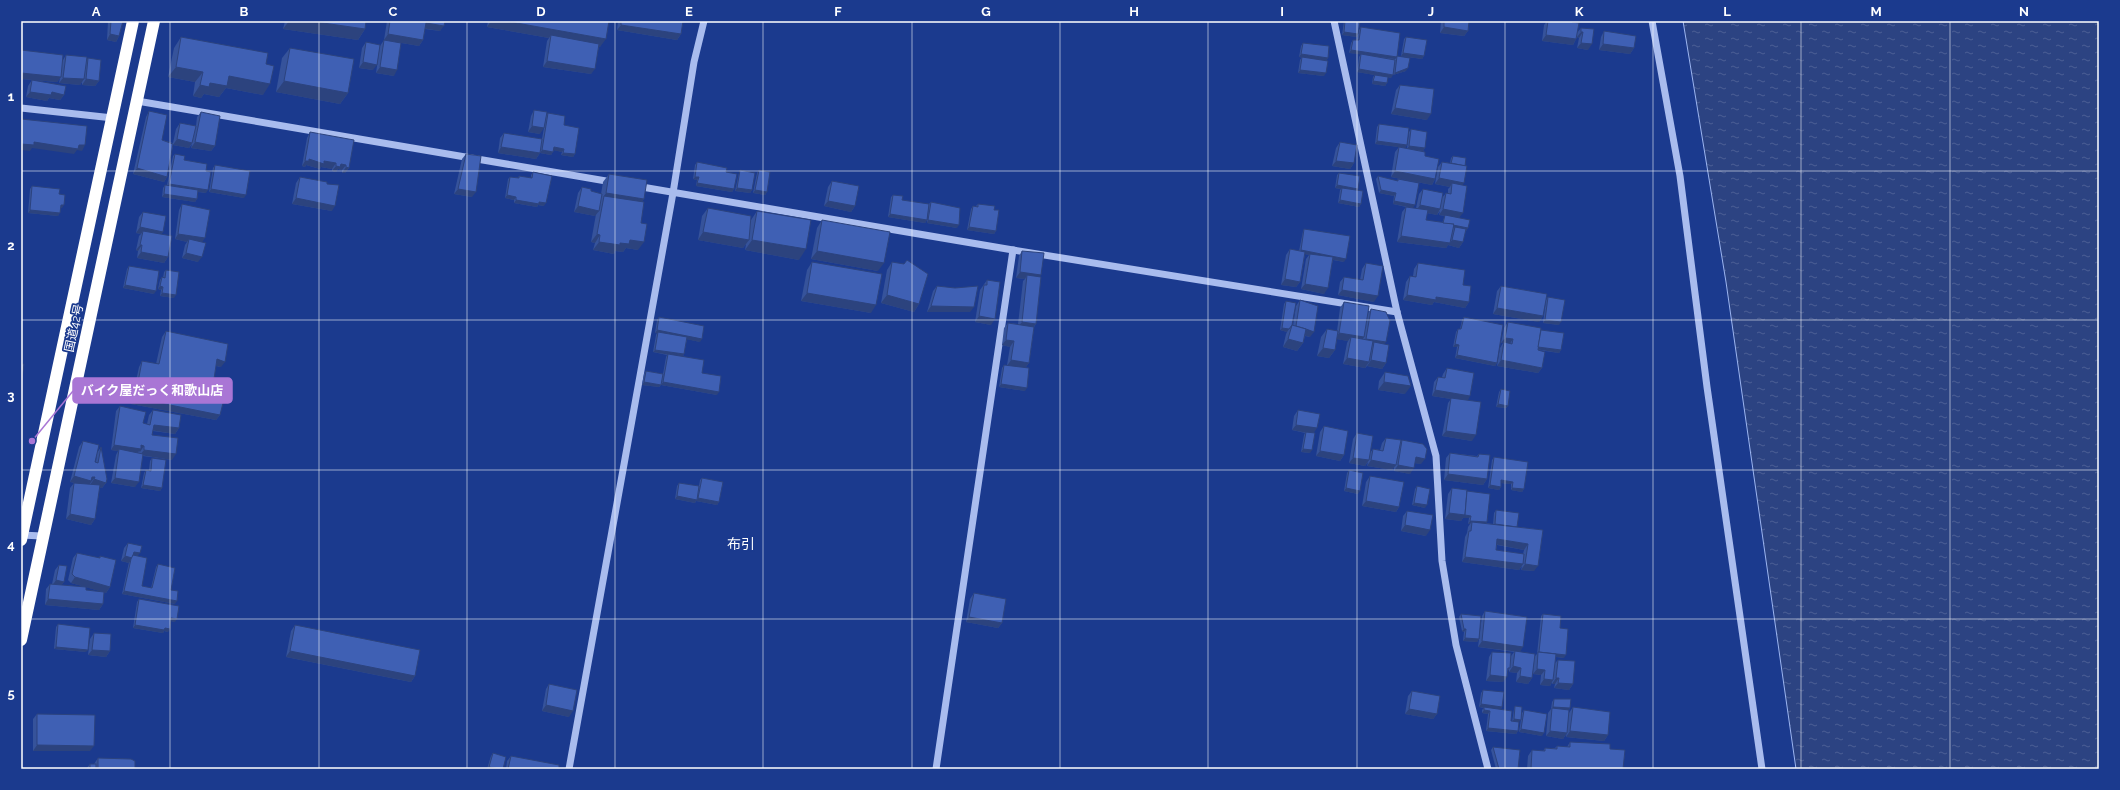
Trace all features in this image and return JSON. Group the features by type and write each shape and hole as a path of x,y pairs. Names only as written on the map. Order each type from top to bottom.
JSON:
{"highway":[{"name":"国道42号","path":"21,536 133,21"},
{"name":"国道42号","path":"21,640 42,536 154,21"}],"street":[{"path":"569,769 673,192 694,62 704,21"},
{"path":"1334,21 1397,312 1436,456 1442,561 1454,638 1488,769"},
{"path":"1652,21 1680,176 1707,387 1762,769"},
{"path":"136,101 618,183"},
{"path":"21,108 113,118"},
{"path":"626,184 1013,250 1397,312"},
{"path":"936,769 1013,250"},
{"path":"21,536 42,536"}],"water":[{"path":"1683,21 2099,21 2099,769 1796,769 1726,282"}],"building":[{"path":"111,21 123,21 119,36 110,34"},
{"path":"309,21 366,21 365,29"},
{"path":"390,21 445,21 444,26 426,23 423,40 388,34"},
{"path":"505,21 609,21 606,39"},
{"path":"621,21 683,21 681,34 621,25"},
{"path":"1345,21 1360,22 1358,34 1344,32"},
{"path":"1444,21 1469,21 1468,31 1444,27"},
{"path":"1548,21 1573,21 1572,22 1579,23 1576,39 1546,35"},
{"path":"1361,27 1400,33 1397,57 1351,50 1353,40 1359,40"},
{"path":"1581,28 1594,29 1592,44 1581,43 1583,32 1581,32"},
{"path":"1604,31 1636,36 1634,48 1603,44"},
{"path":"551,35 599,44 595,69 547,61"},
{"path":"181,37 268,53 266,64 274,66 270,84 229,76 227,86 210,83 209,87 200,85 203,72 176,67"},
{"path":"1406,37 1427,40 1424,56 1403,53"},
{"path":"384,40 401,43 397,70 380,67"},
{"path":"366,42 380,45 377,65 363,62"},
{"path":"1303,43 1329,46 1328,58 1301,54"},
{"path":"290,48 354,59 348,93 284,81"},
{"path":"21,50 63,55 61,77 21,73"},
{"path":"1361,54 1395,60 1393,75 1359,69"},
{"path":"66,55 87,57 84,79 63,78"},
{"path":"1397,56 1410,58 1408,68 1395,73"},
{"path":"1302,57 1328,61 1326,73 1300,70"},
{"path":"88,58 101,60 99,81 86,79"},
{"path":"1375,75 1388,77 1387,83 1373,81"},
{"path":"32,80 66,86 64,95 52,92 51,95 30,92"},
{"path":"1400,85 1434,89 1431,114 1395,108"},
{"path":"534,110 547,112 544,128 532,126"},
{"path":"149,111 167,115 162,140 173,144 167,177 137,168"},
{"path":"201,112 220,116 215,146 195,142"},
{"path":"548,113 565,116 564,125 579,128 575,154 563,153 564,149 554,147 553,152 542,150"},
{"path":"21,119 87,126 85,145 79,145 78,149 34,142 34,145 21,144"},
{"path":"180,123 196,126 192,143 177,139"},
{"path":"1379,124 1409,128 1407,145 1377,141"},
{"path":"1411,129 1427,132 1425,148 1409,146"},
{"path":"310,132 354,140 349,168 346,167 346,165 341,164 340,167 336,166 336,163 324,161 324,164 309,159 309,161 305,161"},
{"path":"504,133 542,139 540,153 501,147"},
{"path":"1340,142 1357,145 1354,163 1336,161"},
{"path":"1399,147 1425,152 1425,156 1439,159 1435,179 1395,171"},
{"path":"175,154 185,156 184,160 207,164 206,171 211,172 208,190 169,184"},
{"path":"466,154 481,156 476,192 458,189"},
{"path":"1453,156 1466,158 1465,166 1451,163"},
{"path":"697,162 727,168 726,172 737,174 734,189 697,183 699,177 695,177"},
{"path":"1442,162 1467,166 1464,183 1439,178"},
{"path":"215,165 250,171 246,195 211,189"},
{"path":"740,170 755,173 752,190 737,188"},
{"path":"759,170 770,172 767,192 755,190"},
{"path":"533,172 552,176 546,203 539,202 539,204 516,200 516,197 507,195 510,177 519,178 519,176 532,178"},
{"path":"1339,173 1360,176 1358,189 1337,185"},
{"path":"609,174 647,180 644,199 606,193"},
{"path":"1378,176 1398,181 1398,179 1419,183 1415,205 1394,201 1396,193 1381,190"},
{"path":"300,177 327,182 327,184 339,185 335,206 296,198"},
{"path":"832,181 859,186 855,206 828,201"},
{"path":"1452,183 1467,186 1463,213 1443,209 1446,193 1451,194"},
{"path":"165,185 198,190 197,199 164,194"},
{"path":"32,186 60,189 59,194 65,195 64,205 61,205 60,213 30,210"},
{"path":"582,187 602,194 599,211 578,206"},
{"path":"1342,188 1363,191 1361,204 1340,200"},
{"path":"1423,189 1443,193 1440,209 1420,205"},
{"path":"893,195 903,196 902,200 929,204 927,220 890,214"},
{"path":"604,196 644,202 641,223 647,224 644,242 630,240 629,244 620,243 620,245 599,242 600,235 597,234"},
{"path":"931,202 960,208 959,225 928,220"},
{"path":"182,204 210,210 205,238 178,234"},
{"path":"978,204 995,206 994,210 999,210 996,231 969,227 973,206 978,207"},
{"path":"1406,207 1428,210 1426,220 1454,224 1450,243 1401,236"},
{"path":"708,208 751,216 749,240 703,232"},
{"path":"757,211 811,220 806,249 752,240"},
{"path":"143,212 166,216 163,232 140,227"},
{"path":"1445,215 1470,220 1468,228 1443,223"},
{"path":"822,220 890,232 884,263 817,251"},
{"path":"1455,227 1466,229 1463,242 1452,240"},
{"path":"1304,229 1350,236 1346,259 1301,250"},
{"path":"143,231 172,236 168,257 141,252 142,245 140,245"},
{"path":"189,239 206,243 202,257 186,253"},
{"path":"1290,249 1305,252 1300,282 1285,279"},
{"path":"1022,251 1044,253 1041,275 1020,272"},
{"path":"1310,254 1333,257 1328,288 1305,284"},
{"path":"907,260 928,274 919,304 887,295 892,262 904,264"},
{"path":"812,262 882,274 876,305 807,293"},
{"path":"1366,263 1383,266 1378,296 1342,290 1344,277 1363,280"},
{"path":"1418,263 1465,270 1463,285 1471,286 1469,302 1436,297 1436,300 1407,295 1410,276 1416,277"},
{"path":"129,266 159,271 156,291 125,285"},
{"path":"166,270 179,272 176,295 162,293 163,287 160,286 162,277 165,278"},
{"path":"1027,275 1041,277 1036,324 1022,322"},
{"path":"987,280 1000,282 995,319 979,316 984,285 987,285"},
{"path":"937,286 955,288 978,286 974,307 931,306"},
{"path":"1501,286 1547,294 1543,316 1497,308"},
{"path":"1548,297 1565,300 1561,322 1545,320"},
{"path":"1300,300 1318,306 1314,332 1296,326"},
{"path":"1286,301 1296,303 1292,325 1289,329 1282,328"},
{"path":"1344,302 1369,306 1364,337 1339,333"},
{"path":"1371,309 1386,312 1390,321 1386,342 1366,339"},
{"path":"659,317 704,326 702,339 657,330"},
{"path":"1464,317 1503,325 1497,363 1457,355 1459,345 1455,344 1458,329 1461,329"},
{"path":"1508,322 1541,328 1538,350 1545,352 1542,368 1501,360 1504,342 1512,344 1513,339 1505,338"},
{"path":"1008,323 1034,327 1029,363 1011,360 1014,341 1006,340"},
{"path":"1292,325 1306,329 1303,343 1288,339"},
{"path":"1327,329 1338,331 1335,350 1323,348"},
{"path":"1541,330 1564,333 1561,350 1538,347"},
{"path":"166,331 228,344 225,362 217,359 212,392 225,395 220,415 135,398 142,361 159,364"},
{"path":"658,332 687,337 684,354 655,350"},
{"path":"1351,337 1373,341 1369,362 1347,358"},
{"path":"1374,342 1389,345 1386,363 1371,360"},
{"path":"668,354 704,360 702,373 721,376 719,392 663,382"},
{"path":"21,364 24,364 21,385"},
{"path":"1004,365 1029,368 1027,388 1001,384"},
{"path":"1447,368 1474,373 1470,396 1435,390 1438,377 1445,378"},
{"path":"646,371 663,374 661,385 644,382"},
{"path":"1385,372 1408,376 1411,386 1384,382"},
{"path":"1501,389 1510,391 1508,406 1498,404"},
{"path":"1451,398 1481,402 1476,435 1446,431"},
{"path":"120,406 146,412 143,423 150,425 153,410 181,415 179,428 154,425 152,435 178,438 176,454 144,450 144,446 141,445 141,449 114,445"},
{"path":"1298,410 1320,414 1317,428 1296,425"},
{"path":"1324,426 1348,431 1344,455 1320,451"},
{"path":"1306,432 1315,433 1312,450 1303,449"},
{"path":"1357,433 1373,436 1369,460 1353,458"},
{"path":"1386,438 1401,440 1396,465 1371,460 1373,449 1383,451"},
{"path":"1402,440 1423,444 1427,449 1425,459 1416,457 1414,468 1398,465"},
{"path":"83,441 99,445 95,462 98,463 101,447 107,479 106,483 94,479 95,477 92,477 91,481 74,476"},
{"path":"119,449 143,454 139,482 115,478"},
{"path":"1450,453 1478,457 1479,454 1490,455 1487,479 1448,474"},
{"path":"1494,457 1528,462 1524,489 1512,488 1513,482 1501,480 1501,487 1490,485"},
{"path":"152,458 166,460 162,488 143,485 146,470 151,471"},
{"path":"1349,470 1363,473 1360,491 1346,488"},
{"path":"1370,476 1404,482 1399,507 1366,501"},
{"path":"702,478 723,482 719,502 698,498"},
{"path":"74,483 100,485 95,519 70,514"},
{"path":"679,483 699,486 697,500 677,496"},
{"path":"1417,486 1430,489 1427,505 1414,503"},
{"path":"1452,488 1467,490 1465,515 1449,513"},
{"path":"1467,491 1490,494 1487,522 1470,521 1471,516 1465,515"},
{"path":"1496,510 1519,513 1517,527 1495,524"},
{"path":"1407,511 1433,515 1430,530 1405,525"},
{"path":"1472,522 1543,530 1538,566 1525,564 1528,544 1497,539 1496,550 1524,554 1523,564 1465,557"},
{"path":"128,543 142,546 140,553 134,552 132,558 125,556"},
{"path":"77,553 116,560 110,587 75,577 72,574"},
{"path":"133,555 147,558 142,586 152,588 158,564 175,568 171,590 178,591 177,601 124,591"},
{"path":"59,565 67,566 64,582 56,580"},
{"path":"50,584 86,587 86,590 104,592 103,604 48,599"},
{"path":"974,593 1006,599 1002,623 969,617"},
{"path":"139,599 179,606 177,619 171,618 170,629 165,628 164,630 135,625"},
{"path":"1485,611 1527,617 1523,647 1482,641"},
{"path":"1461,614 1481,616 1479,639 1465,638 1466,629 1464,629"},
{"path":"1543,614 1561,616 1560,628 1568,629 1566,655 1539,652"},
{"path":"58,624 90,628 88,650 56,647"},
{"path":"295,625 420,650 415,676 290,651"},
{"path":"94,633 111,634 110,651 92,650"},
{"path":"1515,651 1535,654 1532,678 1520,676 1521,668 1513,666"},
{"path":"1492,652 1511,653 1510,668 1508,668 1507,677 1490,675"},
{"path":"1538,652 1556,654 1553,680 1544,679 1545,670 1537,669"},
{"path":"1558,660 1575,661 1573,684 1558,683 1559,678 1556,678"},
{"path":"549,684 577,690 573,711 546,705"},
{"path":"1483,690 1504,692 1502,707 1481,704"},
{"path":"1412,691 1440,696 1437,714 1409,709"},
{"path":"1554,699 1571,699 1570,708 1553,707"},
{"path":"1515,706 1522,707 1521,720 1514,719"},
{"path":"1484,707 1512,711 1511,721 1519,722 1518,731 1488,728 1490,711 1484,710"},
{"path":"1573,707 1610,712 1608,735 1570,731"},
{"path":"1552,708 1569,710 1567,733 1550,731"},
{"path":"1524,710 1547,714 1544,733 1521,729"},
{"path":"37,714 95,715 94,746 37,745"},
{"path":"1570,742 1610,744 1610,749 1625,750 1623,769 1531,769 1532,750 1545,751 1545,748 1557,749 1557,746 1570,747"},
{"path":"1493,747 1520,750 1518,769 1499,769"},
{"path":"493,753 506,757 503,769 489,767"},
{"path":"511,756 559,765 559,769 508,769"},
{"path":"98,758 131,759 135,761 135,769 98,769"},
{"path":"90,764 96,764 96,769 90,769"}],"place":[{"name":"バイク屋だっく和歌山店","path":"32,441"}],"district":[{"name":"布引","path":"741,544"}]}
